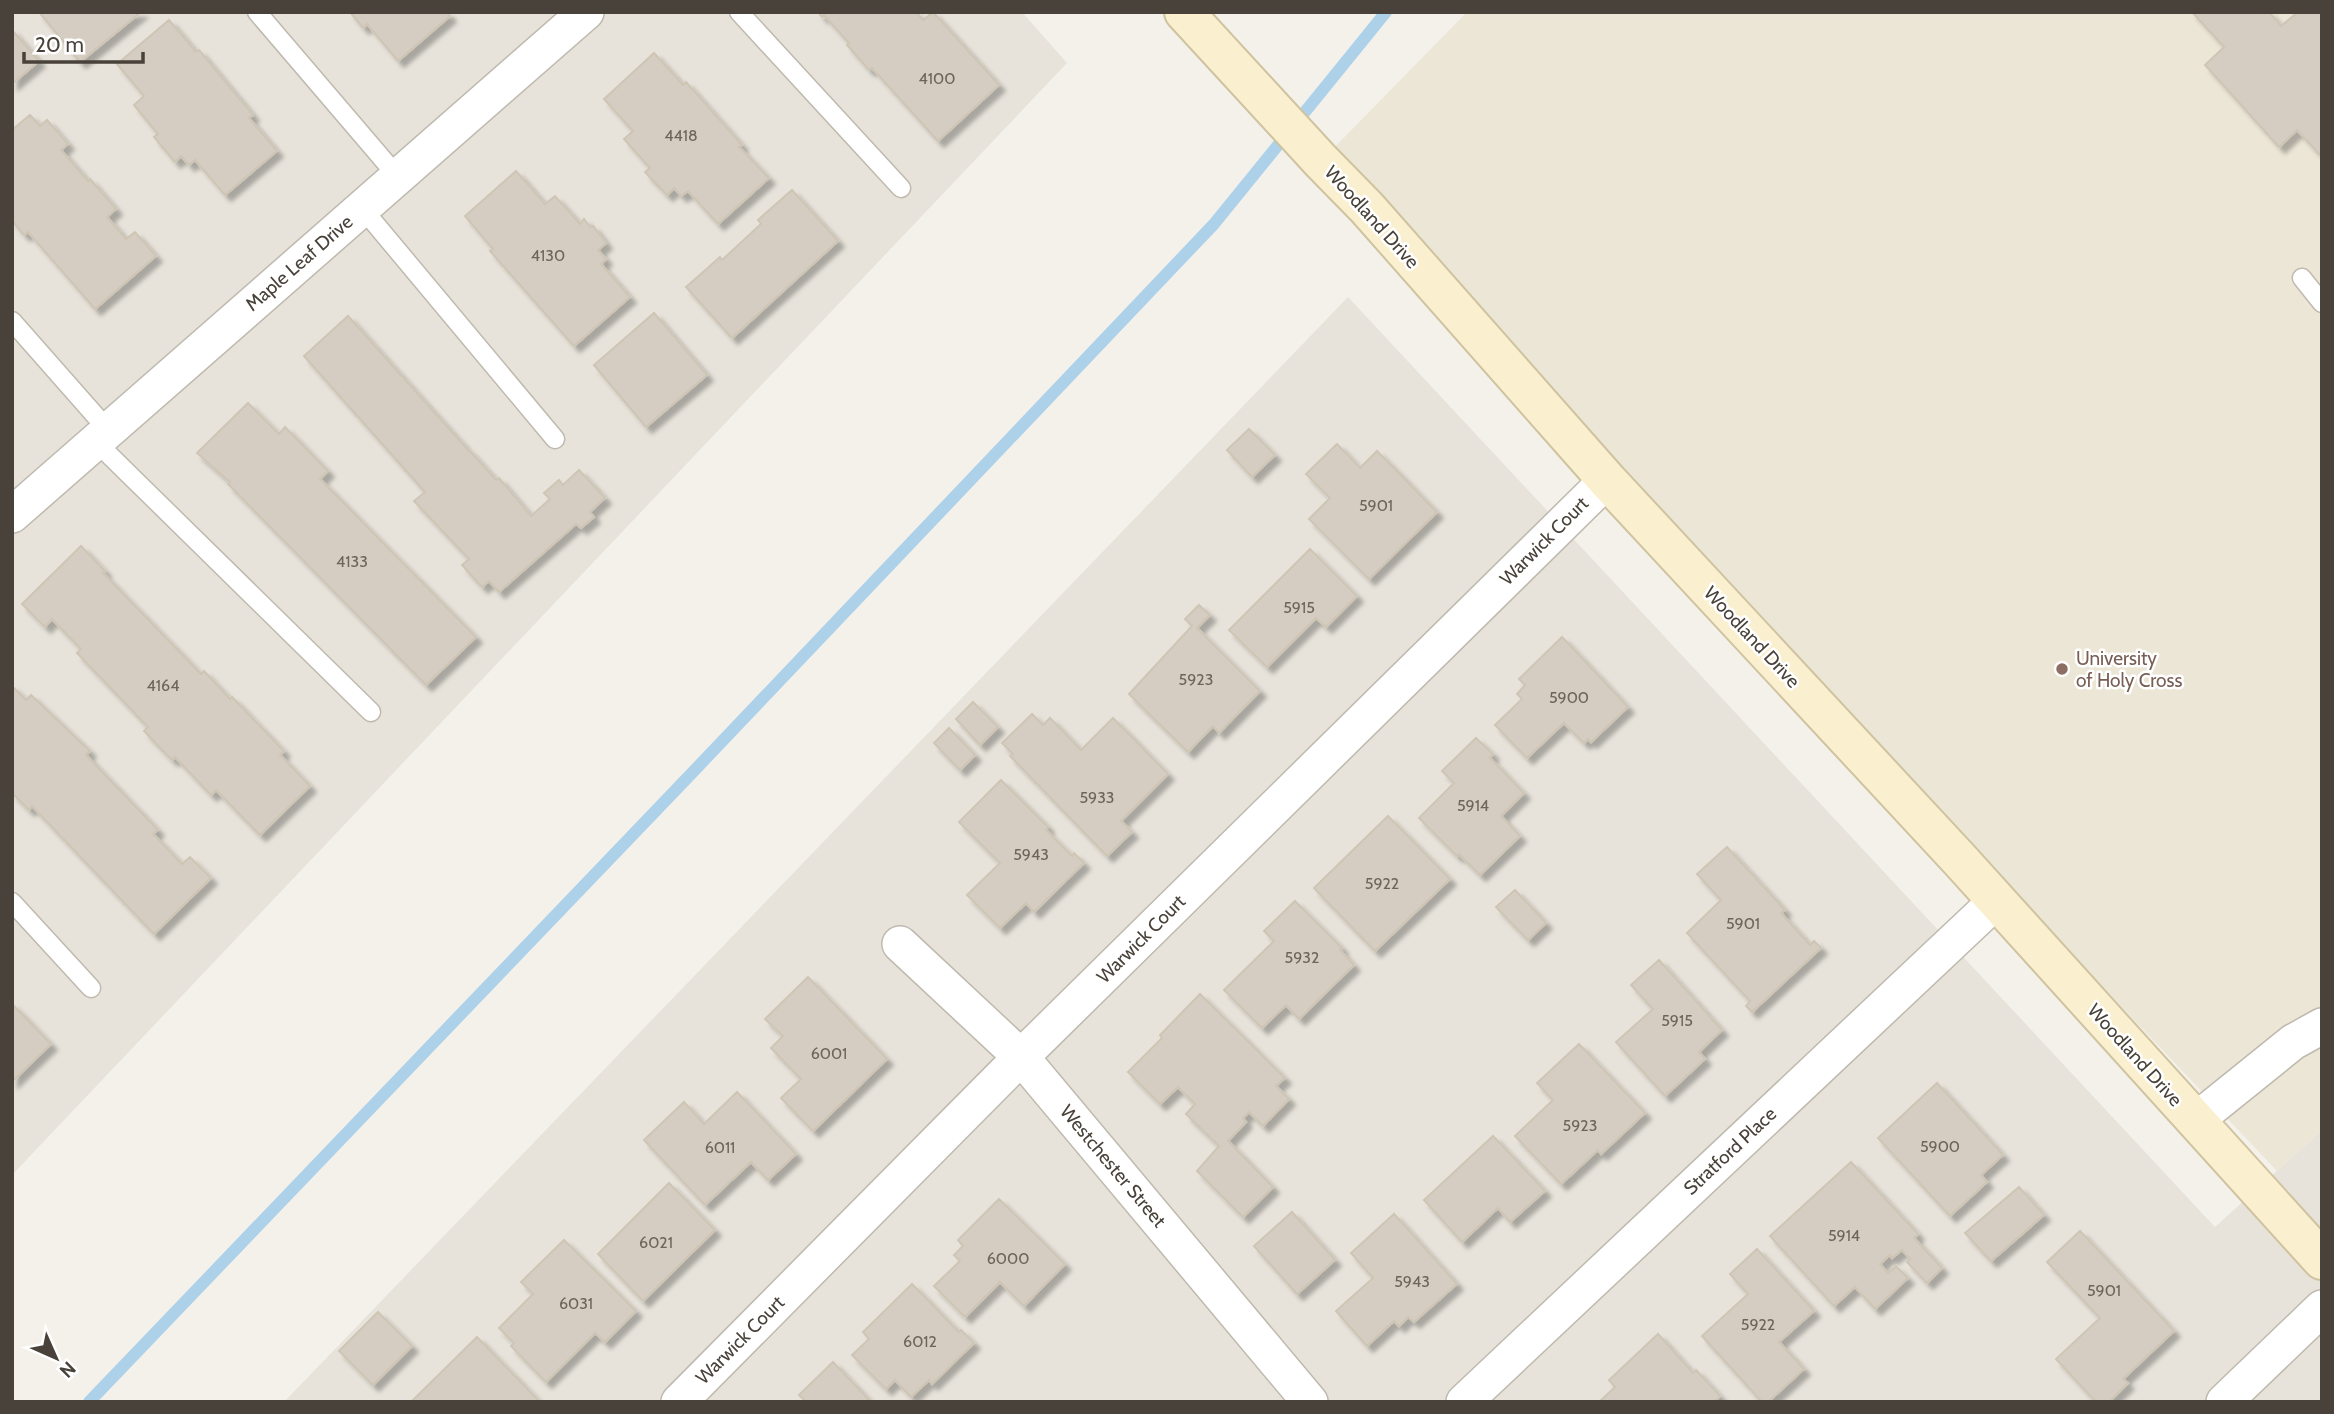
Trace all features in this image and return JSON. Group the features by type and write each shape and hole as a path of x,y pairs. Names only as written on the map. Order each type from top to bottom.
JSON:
{"main road":[{"name":"Woodland Drive","path":"1184,12 1323,164 1367,208 1606,480 1996,901 2322,1260"}],"street":[{"name":"Maple Leaf Drive","path":"12,515 586,12"},
{"name":"Warwick Court","path":"678,1402 1021,1057 1606,480"},
{"name":"Stratford Place","path":"1464,1402 1996,901"},
{"name":"Westchester Street","path":"900,944 1021,1057 1310,1402"},
{"path":"2195,1121 2293,1042 2322,1026"},
{"path":"2224,1402 2322,1308"}],"lane":[{"path":"257,12 398,177"},
{"path":"739,12 901,188"},
{"path":"362,208 555,439"},
{"path":"2302,278 2322,303"},
{"path":"12,321 102,435 371,712"},
{"path":"12,902 91,988"}],"shaded area":[{"path":"12,12 1022,12 1067,63 12,1175"},
{"name":"University of Holy Cross","path":"1467,12 2322,12 2322,1130 2277,1171 1321,161"},
{"path":"1348,297 2215,1227 2322,1130 2322,1402 284,1402"}],"building":[{"path":"39,12 141,12 80,62"},
{"path":"350,12 447,12 450,16 398,61 367,24 363,28"},
{"path":"818,12 916,12 923,20 933,12 999,85 938,141 872,68 869,70 824,15 822,17"},
{"path":"2192,12 2269,12 2281,26 2298,12 2322,12 2322,157 2297,130 2279,147 2205,65 2224,47"},
{"path":"169,20 196,52 199,50 253,115 249,118 277,151 225,195 195,160 189,165 181,156 175,162 154,137 158,134 134,105 144,96 117,64"},
{"path":"12,30 39,61 12,84"},
{"path":"654,53 683,85 686,82 742,145 739,147 769,178 718,224 688,191 681,196 674,188 667,195 645,172 650,168 624,139 633,131 604,99"},
{"path":"30,115 40,126 47,120 68,144 61,150 116,209 107,217 126,239 135,232 156,256 95,309 28,232 24,235 12,221 12,130"},
{"path":"516,171 545,204 555,196 580,224 584,219 590,227 593,226 606,243 598,250 606,259 601,264 630,297 574,346 490,251 493,249 465,216"},
{"path":"792,190 838,241 732,338 686,287 720,257 722,260 761,224 758,220"},
{"path":"654,313 707,375 646,427 594,365"},
{"path":"348,316 531,516 550,499 544,493 559,480 563,485 579,470 605,498 590,512 594,517 581,528 576,524 499,592 489,581 482,587 462,565 469,559 414,501 425,492 304,356"},
{"path":"248,403 279,434 285,427 328,471 320,479 476,637 426,685 228,484 230,482 197,453"},
{"path":"1249,429 1275,455 1252,477 1227,450"},
{"path":"1337,444 1360,468 1377,451 1437,512 1369,579 1309,519 1330,498 1306,474"},
{"path":"81,546 105,571 103,573 201,674 204,671 284,751 280,755 310,786 260,835 216,790 211,795 175,757 172,760 144,731 148,727 77,653 81,649 52,619 45,627 22,604"},
{"path":"1310,549 1357,596 1326,627 1316,618 1267,667 1229,630"},
{"path":"1199,605 1210,615 1197,628 1260,691 1219,733 1213,726 1188,752 1129,694 1192,626 1185,619"},
{"path":"1562,637 1628,707 1591,742 1588,739 1584,743 1564,723 1527,758 1495,725 1522,699 1517,694 1525,685 1519,679"},
{"path":"12,686 26,700 31,695 90,751 86,755 158,830 153,834 182,864 190,857 211,878 154,934 32,806 29,810 12,793"},
{"path":"973,702 998,727 980,745 956,719"},
{"path":"1032,714 1043,725 1050,718 1081,750 1113,718 1168,774 1121,821 1132,832 1107,856 1010,756 1013,754 1002,743"},
{"path":"949,728 975,755 960,770 934,743"},
{"path":"1476,738 1493,754 1490,758 1524,793 1501,816 1520,836 1480,875 1419,818 1454,783 1442,771"},
{"path":"1001,780 1048,827 1046,830 1072,856 1074,853 1084,863 1034,912 1026,903 1000,928 967,895 1000,863 959,822"},
{"path":"1388,816 1450,879 1375,951 1314,888"},
{"path":"1727,847 1785,910 1781,913 1810,945 1814,941 1821,948 1752,1012 1746,1006 1750,1001 1687,933 1721,900 1697,874"},
{"path":"1515,890 1546,923 1528,940 1496,907"},
{"path":"1295,901 1342,948 1340,950 1354,965 1299,1019 1286,1005 1262,1028 1224,990 1274,941 1264,931"},
{"path":"1659,960 1722,1030 1699,1052 1705,1059 1665,1096 1616,1042 1653,1009 1631,985"},
{"path":"808,977 887,1059 813,1131 781,1098 801,1079 771,1048 783,1036 765,1019"},
{"path":"1200,994 1285,1078 1276,1086 1289,1099 1263,1126 1249,1112 1243,1118 1246,1122 1228,1141 1273,1187 1243,1217 1197,1171 1219,1146 1186,1114 1195,1104 1178,1087 1160,1104 1128,1072"},
{"path":"12,1004 51,1044 12,1082"},
{"path":"1579,1044 1645,1113 1601,1154 1598,1150 1561,1184 1515,1136 1553,1100 1537,1083"},
{"path":"1937,1083 2003,1155 1981,1175 1987,1182 1950,1216 1878,1138"},
{"path":"737,1092 796,1154 768,1180 751,1162 705,1205 644,1140 684,1102 704,1124"},
{"path":"1493,1136 1545,1191 1510,1222 1498,1208 1462,1242 1424,1200"},
{"path":"1851,1162 1918,1234 1914,1238 1942,1268 1927,1283 1907,1262 1910,1259 1902,1250 1892,1258 1890,1255 1880,1264 1888,1273 1896,1266 1908,1278 1875,1309 1855,1287 1834,1306 1770,1236"},
{"path":"669,1183 715,1230 643,1301 598,1254"},
{"path":"2019,1187 2044,1215 1991,1261 1965,1233"},
{"path":"999,1199 1065,1264 1024,1306 1000,1282 965,1317 934,1286 960,1261 954,1255 963,1246 958,1240"},
{"path":"1292,1212 1335,1260 1297,1294 1254,1246"},
{"path":"1394,1214 1457,1284 1414,1322 1408,1317 1399,1326 1394,1321 1367,1346 1336,1311 1373,1278 1351,1253"},
{"path":"2080,1231 2174,1331 2123,1379 2128,1383 2109,1402 2096,1402 2056,1359 2100,1318 2047,1262"},
{"path":"564,1240 636,1311 605,1342 595,1333 546,1382 511,1346 514,1343 499,1328 533,1294 521,1282"},
{"path":"1757,1249 1814,1311 1779,1342 1804,1369 1768,1402 1762,1402 1702,1336 1748,1294 1730,1274"},
{"path":"912,1284 959,1332 961,1330 974,1343 932,1384 929,1380 911,1397 895,1380 886,1389 852,1355 869,1339 863,1332"},
{"path":"378,1312 412,1346 373,1385 339,1351"},
{"path":"1658,1334 1693,1373 1696,1370 1720,1396 1714,1402 1599,1402 1615,1387 1609,1380"},
{"path":"477,1337 540,1402 411,1402"},
{"path":"833,1362 871,1402 806,1402 799,1395"}],"waterway":[{"path":"89,1402 1214,224 1386,12"}],"place":[{"name":"University of Holy Cross","path":"2062,669"}]}
